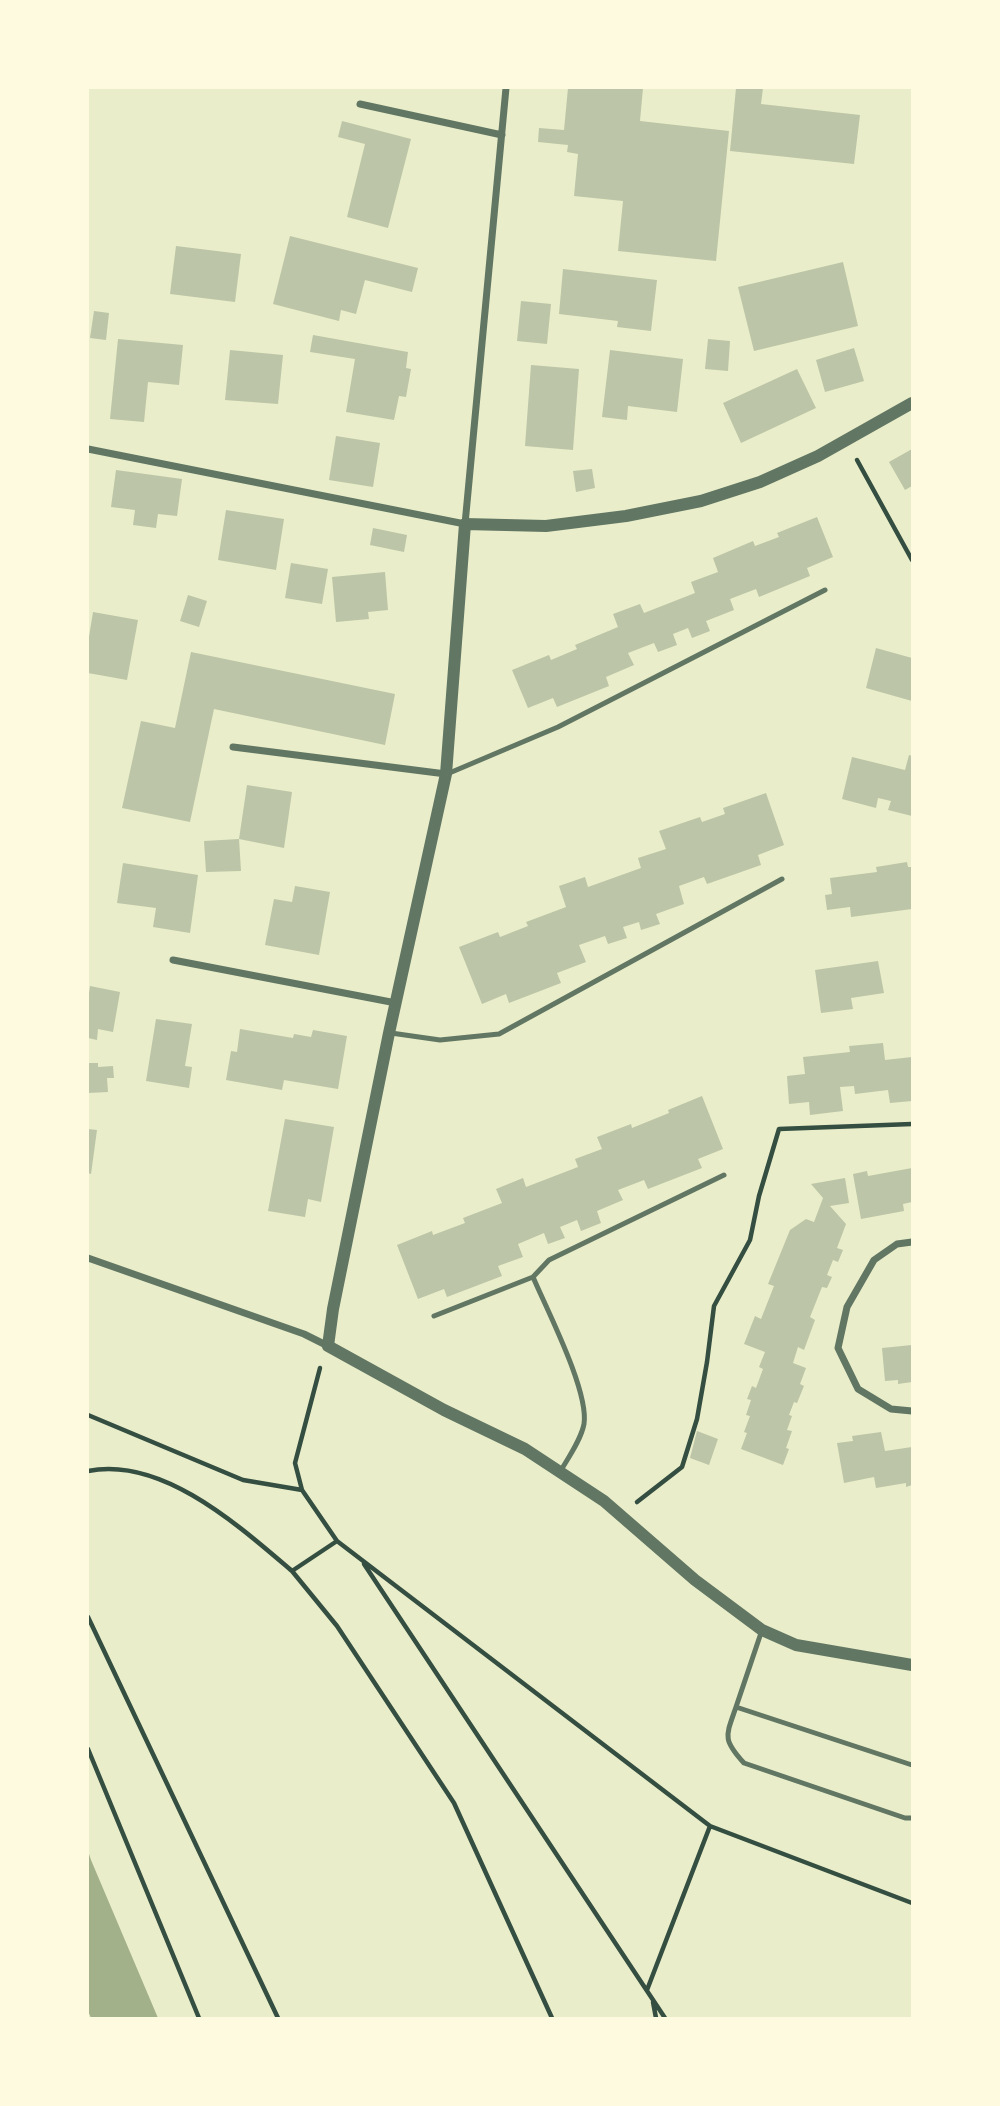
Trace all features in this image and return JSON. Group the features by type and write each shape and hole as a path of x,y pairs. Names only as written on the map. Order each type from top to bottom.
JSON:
{"street":[{"path":"327,1346 332,1309 446,774 465,524 506,88"},
{"path":"360,104 502,135"},
{"path":"88,449 465,524 546,526 626,516 701,501 760,482 818,456 912,404"},
{"path":"233,747 446,774"},
{"path":"173,960 396,1003"},
{"path":"912,1242 897,1244 874,1260 847,1307 838,1349 858,1389 891,1409 912,1411"},
{"path":"88,1258 304,1335 525,1450 604,1500 695,1580 762,1630 796,1645 912,1665"}],"lane":[{"path":"446,774 558,727 825,590"},
{"path":"390,1033 440,1040 499,1034 782,879"},
{"path":"434,1316 533,1277 549,1260 724,1175"},
{"path":"533,1277 577,1380 584,1405 584,1425 560,1472"},
{"path":"762,1630 727,1734 729,1745 744,1763 905,1818 912,1818"},
{"path":"736,1707 912,1765"}],"path":[{"path":"846,441 912,560"},
{"path":"621,1515 682,1467 697,1419 714,1306 750,1240 779,1129 912,1124"},
{"path":"327,1346 295,1463 302,1490 338,1541 710,1826 912,1903"},
{"path":"88,1415 243,1480 302,1490"},
{"path":"88,1471 103,1468 140,1472 190,1494 242,1528 292,1571 337,1626 454,1803 552,2018"},
{"path":"292,1571 338,1541"},
{"path":"360,1559 666,2018"},
{"path":"88,1617 278,2018"},
{"path":"88,1749 199,2018"},
{"path":"647,1990 710,1826"},
{"path":"653,1999 656,2018"}],"shaded area":[{"path":"88,1851 158,2018 91,2018 88,2011"}],"building":[{"path":"568,88 643,88 640,121 729,131 716,261 618,251 623,201 574,196 578,154 567,152 568,145 538,142 539,128 564,130"},
{"path":"736,88 763,88 761,104 860,115 854,164 730,151"},
{"path":"342,121 411,139 388,228 347,217 365,144 338,137"},
{"path":"290,236 418,268 412,292 365,280 356,314 341,310 339,321 273,304"},
{"path":"176,246 241,254 235,302 170,294"},
{"path":"843,262 858,326 754,351 738,287"},
{"path":"563,269 657,280 651,331 617,327 618,321 559,314"},
{"path":"521,301 551,304 547,344 517,341"},
{"path":"94,311 109,313 106,340 90,338"},
{"path":"313,335 408,352 406,368 411,369 406,397 399,396 394,420 346,412 355,359 310,352"},
{"path":"118,339 183,345 179,385 148,382 144,422 110,419"},
{"path":"708,339 730,341 728,371 705,369"},
{"path":"854,348 864,381 825,392 816,360"},
{"path":"230,350 283,355 278,404 225,400"},
{"path":"610,350 683,359 677,412 628,406 627,420 602,417"},
{"path":"531,365 579,369 573,450 525,446"},
{"path":"797,369 816,408 741,443 723,403"},
{"path":"336,436 380,443 373,487 329,480"},
{"path":"912,449 912,486 905,490 889,462"},
{"path":"592,469 595,488 576,492 573,471"},
{"path":"116,470 182,479 177,516 158,514 156,528 133,525 135,510 111,507"},
{"path":"226,510 284,519 276,570 218,560"},
{"path":"817,517 833,557 807,568 810,576 759,597 756,589 730,599 734,610 706,621 710,631 692,638 688,628 673,634 677,645 658,652 654,643 628,653 634,665 606,677 609,686 557,707 553,698 528,708 512,670 549,655 551,660 577,649 575,645 618,627 613,614 640,604 644,613 695,593 691,582 718,572 713,558 753,541 755,546 779,537 777,533"},
{"path":"373,528 407,535 404,552 370,545"},
{"path":"291,563 328,569 322,604 285,598"},
{"path":"385,572 388,610 368,612 369,619 336,622 332,577"},
{"path":"188,595 207,601 199,627 180,621"},
{"path":"93,612 138,620 127,680 88,673 88,643"},
{"path":"876,648 912,658 912,701 866,688"},
{"path":"191,652 395,694 385,745 214,709 190,822 122,808 141,721 175,728"},
{"path":"909,755 912,756 912,816 888,810 891,801 878,798 876,808 842,799 852,757 905,770"},
{"path":"247,785 292,792 284,848 239,839"},
{"path":"766,793 784,845 758,855 761,865 707,884 704,877 679,886 684,904 656,914 660,924 641,930 639,922 623,927 627,938 608,944 605,936 579,945 586,962 557,973 561,983 509,1003 506,994 482,1004 459,947 498,932 500,937 528,926 526,922 566,907 559,886 585,877 588,887 641,868 638,858 666,849 659,831 700,817 702,822 725,814 723,808"},
{"path":"239,839 241,871 206,872 204,841"},
{"path":"907,862 908,867 912,867 912,909 851,917 850,907 827,910 825,895 832,894 830,878 877,872 876,867"},
{"path":"123,863 198,875 190,933 153,927 156,908 117,903"},
{"path":"295,886 330,892 319,955 265,945 274,899 292,902"},
{"path":"878,961 884,993 851,998 853,1009 821,1013 815,970"},
{"path":"90,986 120,992 113,1032 98,1029 97,1040 88,1038"},
{"path":"156,1019 192,1024 185,1066 192,1067 189,1088 146,1081"},
{"path":"240,1029 293,1038 294,1034 311,1037 313,1030 347,1036 338,1089 284,1080 282,1090 226,1080 231,1051 237,1052"},
{"path":"883,1043 885,1060 912,1057 912,1101 890,1103 888,1090 855,1094 854,1086 840,1087 843,1111 810,1115 809,1102 789,1104 787,1076 805,1074 803,1057 850,1052 849,1046"},
{"path":"88,1063 98,1063 98,1067 113,1066 114,1078 107,1078 108,1092 88,1093"},
{"path":"702,1096 723,1149 698,1159 702,1168 648,1189 644,1180 618,1190 623,1200 597,1211 601,1223 581,1231 577,1220 560,1227 565,1238 548,1244 544,1233 518,1244 523,1257 498,1266 502,1276 447,1297 444,1289 418,1299 397,1245 432,1231 433,1235 465,1223 463,1218 502,1203 496,1189 523,1178 526,1187 578,1167 575,1159 602,1149 597,1137 631,1124 632,1128"},
{"path":"285,1119 334,1127 321,1202 308,1199 305,1217 268,1211"},
{"path":"88,1129 97,1130 91,1174 88,1173"},
{"path":"912,1168 912,1202 903,1204 904,1211 861,1219 853,1174 867,1171 868,1176"},
{"path":"845,1178 849,1203 830,1206 846,1224 837,1248 843,1250 838,1262 833,1260 827,1275 832,1277 827,1288 822,1287 810,1317 815,1320 804,1350 798,1347 793,1363 806,1368 800,1384 804,1386 789,1415 792,1416 787,1430 792,1431 783,1465 741,1449 750,1416 746,1415 751,1400 747,1399 752,1386 756,1388 763,1369 759,1367 765,1352 744,1344 755,1316 761,1319 774,1286 768,1284 790,1230 806,1219 814,1222 823,1198 811,1184"},
{"path":"912,1345 912,1382 898,1384 898,1380 885,1381 882,1348"},
{"path":"697,1431 718,1439 709,1465 690,1458"},
{"path":"881,1432 885,1451 912,1447 912,1485 906,1487 906,1483 876,1488 874,1477 844,1483 837,1443 853,1441 852,1436"}]}
